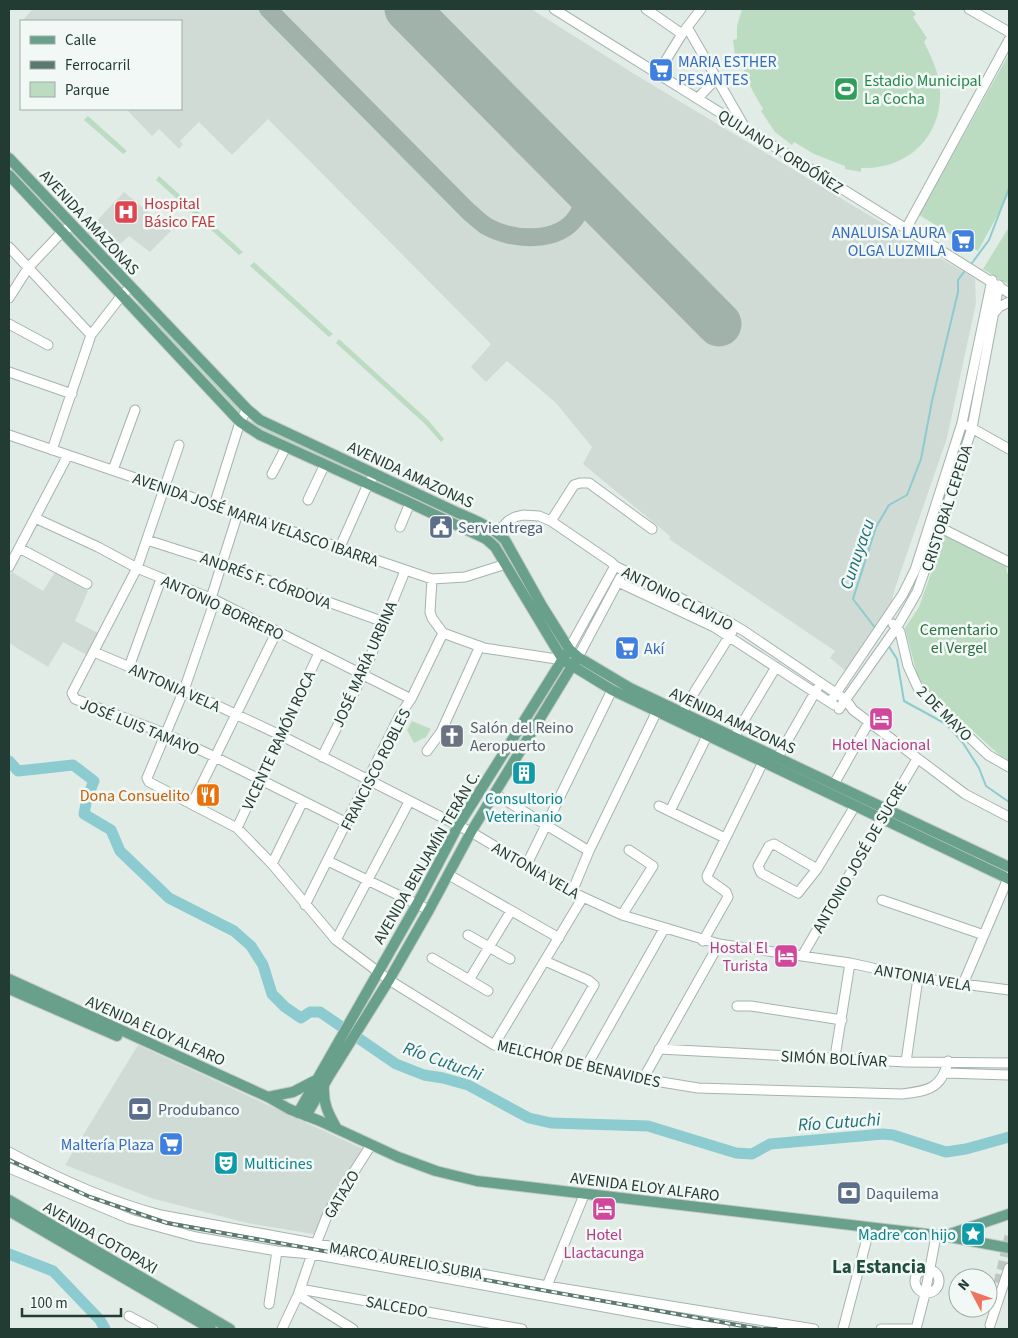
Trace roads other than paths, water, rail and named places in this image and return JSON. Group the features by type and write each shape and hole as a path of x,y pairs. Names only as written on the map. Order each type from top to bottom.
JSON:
{"main road":[{"name":"AVENIDA AMAZONAS","path":"9,158 247,409 260,420 485,524 498,532 505,540 542,606 569,648 575,662 612,690 855,806 884,814 1009,867"},
{"name":"AVENIDA AMAZONAS","path":"9,175 240,422 260,435 486,539 495,547 506,564 563,660"},
{"name":"AVENIDA BENJAMÍN TERÁN C.","path":"323,1077 376,975 417,904 458,826 569,648"},
{"path":"563,660 575,662"},
{"name":"AVENIDA AMAZONAS","path":"575,662 834,784 884,814 1009,878"},
{"name":"AVENIDA BENJAMÍN TERÁN C.","path":"298,1113 388,982 449,875 471,832 575,662"},
{"name":"AVENIDA ELOY ALFARO","path":"9,979 268,1097 298,1113 398,1157 450,1176 477,1182 940,1236 1009,1248"},
{"name":"AVENIDA ELOY ALFARO","path":"9,989 213,1078 281,1110 298,1113"},
{"path":"268,1097 294,1092 323,1077 324,1099 328,1114 337,1129"},
{"name":"AVENIDA COTOPAXI","path":"9,1200 212,1329"},
{"name":"AVENIDA COTOPAXI","path":"9,1211 230,1329"},
{"path":"940,1236 1009,1214"}],"street":[{"name":"QUIJANO Y ORDÓÑEZ","path":"554,9 906,230 1009,292"},
{"path":"646,9 684,31 717,78 745,128"},
{"path":"658,74 684,31 701,9"},
{"path":"969,9 1009,32"},
{"path":"906,230 1009,40"},
{"path":"698,98 717,78"},
{"path":"9,298 28,268 62,232 73,225"},
{"path":"9,248 91,335"},
{"name":"CRISTOBAL CEPEDA","path":"839,709 897,627 917,592 972,428 994,313 995,283"},
{"name":"CRISTOBAL CEPEDA","path":"830,702 885,623 915,570 962,423 995,283"},
{"path":"52,450 91,335 122,295 131,287"},
{"path":"994,313 999,307 1009,302"},
{"path":"9,324 48,345"},
{"path":"9,372 72,394"},
{"path":"214,505 240,422 247,409"},
{"path":"113,470 135,410"},
{"path":"962,423 1009,449"},
{"name":"AVENIDA JOSÉ MARIA VELASCO IBARRA","path":"9,435 432,579 465,577 506,564"},
{"name":"JOSÉ LUIS TAMAYO","path":"179,445 137,568 72,696 75,699 166,734 346,823"},
{"path":"272,474 286,447"},
{"path":"9,567 68,455"},
{"path":"308,500 325,464"},
{"path":"340,547 368,484 375,474"},
{"path":"551,521 574,485 589,483 652,529"},
{"path":"400,527 410,503"},
{"path":"166,734 184,690 238,513"},
{"name":"ANTONIO CLAVIJO","path":"498,532 508,521 523,515 539,516 551,521 615,566 736,627 846,700 853,710 965,794 1009,817"},
{"name":"ANTONIO BORRERO","path":"35,518 98,547 137,568 213,599 411,699"},
{"path":"931,523 1009,562"},
{"name":"ANDRÉS F. CÓRDOVA","path":"147,540 222,564 384,622"},
{"path":"19,548 88,584"},
{"name":"AVENIDA BENJAMÍN TERÁN C.","path":"569,648 615,566"},
{"name":"JOSÉ MARÍA URBINA","path":"322,757 363,675 405,571"},
{"name":"AVENIDA BENJAMÍN TERÁN C.","path":"575,662 624,571"},
{"path":"129,667 162,579"},
{"path":"432,579 430,612 443,633 480,646 563,660"},
{"name":"ANTONIO CLAVIJO","path":"618,582 714,627 839,709"},
{"path":"885,623 897,627"},
{"path":"682,712 736,627"},
{"name":"2 DE MAYO","path":"897,627 900,632 908,666 918,688 988,755 1009,767"},
{"path":"192,804 277,630"},
{"name":"FRANCISCO ROBLES","path":"306,905 400,715 411,699 443,633"},
{"path":"427,751 441,732 480,646"},
{"name":"ANTONIA VELA","path":"94,652 184,690 280,735 471,832 572,892 622,915 703,941 850,964 918,978 1009,990"},
{"name":"VICENTE RAMÓN ROCA","path":"237,828 319,653"},
{"path":"734,737 776,667"},
{"path":"778,757 821,682"},
{"path":"526,866 612,690"},
{"path":"839,709 853,710"},
{"path":"572,892 589,851 657,712"},
{"path":"834,784 869,722"},
{"name":"MELCHOR DE BENAVIDES","path":"166,734 147,778 149,782 237,828 272,864 336,940 376,975 494,1046 643,1079 698,1088 902,1094 927,1090 939,1081 945,1073"},
{"path":"670,811 707,736"},
{"name":"ANTONIO JOSÉ DE SUCRE","path":"802,956 917,759"},
{"path":"703,941 728,897 726,892 707,877 763,762"},
{"path":"494,794 589,851"},
{"path":"272,864 303,801"},
{"path":"336,940 409,802"},
{"path":"659,806 725,838"},
{"path":"817,869 774,844 768,846 758,866 761,873 797,893 817,869 855,806"},
{"path":"622,915 653,866 630,850"},
{"path":"328,861 429,910"},
{"path":"449,875 559,938"},
{"path":"963,984 1009,878"},
{"path":"494,1046 583,897"},
{"path":"882,900 984,935"},
{"path":"470,980 511,910"},
{"path":"586,1067 664,928"},
{"path":"468,935 510,958"},
{"path":"643,1079 719,944"},
{"path":"432,958 488,991"},
{"path":"545,961 593,983 593,987 552,1058"},
{"path":"835,1057 850,964"},
{"path":"906,1062 918,978"},
{"path":"737,1006 752,1006 842,1020"},
{"name":"SIMÓN BOLÍVAR","path":"659,1049 906,1062 1009,1063"},
{"path":"948,1061 945,1073 1009,1074"},
{"name":"GATAZO","path":"282,1329 299,1292 329,1211 372,1145"},
{"name":"MARCO AURELIO SUBIA","path":"9,1152 65,1179 143,1210 547,1286 804,1329 814,1329"},
{"name":"MARCO AURELIO SUBIA","path":"9,1168 130,1218 196,1237 277,1251 312,1254 725,1329"},
{"path":"547,1286 584,1195"},
{"path":"843,1329 870,1227"},
{"path":"881,1329 914,1329 925,1294 929,1269 940,1236"},
{"path":"269,1304 277,1251"},
{"path":"989,1327 1009,1268"},
{"path":"925,1294 916,1289 914,1279 920,1271 929,1269"},
{"path":"299,1292 353,1329"},
{"name":"SALCEDO","path":"299,1292 522,1329"},
{"path":"130,1316 153,1329"}],"waterway":[{"name":"Cunuyacu","path":"972,263 989,240 1009,188"},
{"name":"Cunuyacu","path":"876,629 853,599 876,527 889,505 907,495 921,459 932,401 958,292 958,280 964,272"},
{"name":"Cunuyacu","path":"888,645 897,659 904,701 946,724 963,743 979,768 986,786 1009,802"},
{"name":"Río Cutuchi","path":"9,761 18,771 73,765 94,781 87,798 84,814 111,830 120,851 169,898 234,931 251,946 263,965 272,994 285,1007 301,1018 310,1012 320,1012 396,1064 424,1075 468,1085 529,1118 551,1123 648,1126 736,1153 752,1154 770,1144 883,1134 893,1135 946,1152 966,1149 1009,1137"},
{"path":"9,1254 53,1271 100,1320 105,1329"}],"tunnel":[{"path":"998,1283 1009,1236"}],"railway":[{"path":"9,1160 90,1197 167,1223 760,1329"},
{"path":"764,1329 776,1329"}],"place":[{"name":"MARIA ESTHER PESANTES","path":"661,70"},
{"name":"Estadio Municipal La Cocha","path":"846,89"},
{"name":"Hospital Básico FAE","path":"126,212"},
{"name":"ANALUISA LAURA OLGA LUZMILA","path":"963,241"},
{"name":"Servientrega","path":"441,527"},
{"name":"Akí","path":"627,648"},
{"name":"Hotel Nacional","path":"881,719"},
{"name":"Salón del Reino Aeropuerto","path":"452,736"},
{"name":"Consultorio Veterinanio","path":"524,773"},
{"name":"Dona Consuelito","path":"208,795"},
{"name":"Hostal El Turista","path":"786,956"},
{"name":"Produbanco","path":"140,1109"},
{"name":"Maltería Plaza","path":"171,1144"},
{"name":"Multicines","path":"226,1163"},
{"name":"Daquilema","path":"849,1193"},
{"name":"Hotel Llactacunga","path":"604,1209"},
{"name":"Madre con hijo","path":"973,1234"}],"district":[{"name":"La Estancia","path":"879,1266"}],"park label":[{"name":"Cementario el Vergel","path":"959,638"}]}
